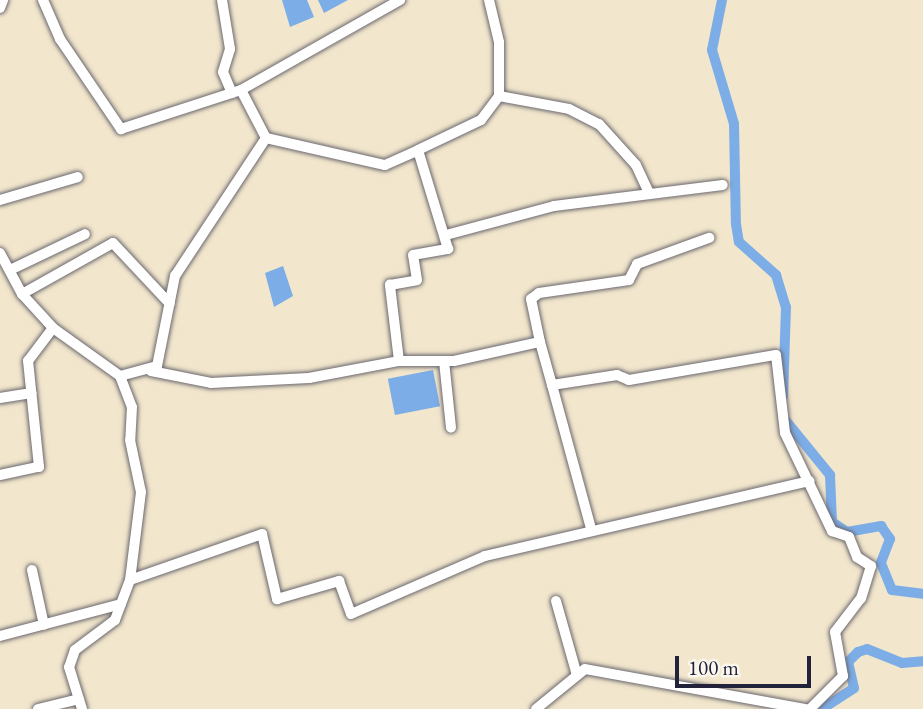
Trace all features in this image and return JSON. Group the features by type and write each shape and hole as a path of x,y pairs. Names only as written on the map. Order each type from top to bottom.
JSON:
{"street":[{"path":"0,8 3,0"},
{"path":"43,0 60,39 121,129 237,92 400,0"},
{"path":"222,0 230,49 223,72 267,138 385,165 481,120 499,96 499,42 489,0"},
{"path":"499,96 569,109 599,124 636,165 648,191"},
{"path":"151,371 160,359 175,276 267,138"},
{"path":"399,361 390,285 417,280 413,255 448,248 418,150"},
{"path":"0,200 78,177"},
{"path":"446,235 554,206 648,191 723,185"},
{"path":"10,270 85,234"},
{"path":"591,529 540,342 531,299 539,293 629,280 637,264 709,238"},
{"path":"22,294 113,243 170,304"},
{"path":"0,253 22,294 53,328 120,376 132,407 130,440 141,492 130,580 115,620 75,650 69,667 80,704 38,709"},
{"path":"0,475 39,467 29,353 53,328"},
{"path":"120,376 151,371 211,383 309,379 399,361 444,361 540,342"},
{"path":"536,709 585,669 807,709 843,676 835,632 861,598 871,566 857,557 849,537 832,531 781,421 776,355 629,380 617,375 552,385"},
{"path":"444,361 451,428"},
{"path":"0,398 32,393"},
{"path":"130,580 262,534 277,599 339,581 351,614 485,555 591,529 691,513 809,481"},
{"path":"32,569 44,625"},
{"path":"556,601 577,675"},
{"path":"0,636 121,604"}],"water":[{"path":"282,0 307,0 314,17 290,27"},
{"path":"318,0 348,0 324,13"},
{"path":"283,266 293,296 274,307 265,273"},
{"path":"433,370 440,406 395,415 388,379"}],"waterway":[{"path":"722,0 712,50 734,124 736,224 739,242 776,275 786,307 783,396"},
{"path":"786,421 830,475 832,522 847,532 881,526 890,539 881,563 892,590 923,594"},
{"path":"822,709 854,688 848,662 858,652 867,649 902,663 923,661"}]}
